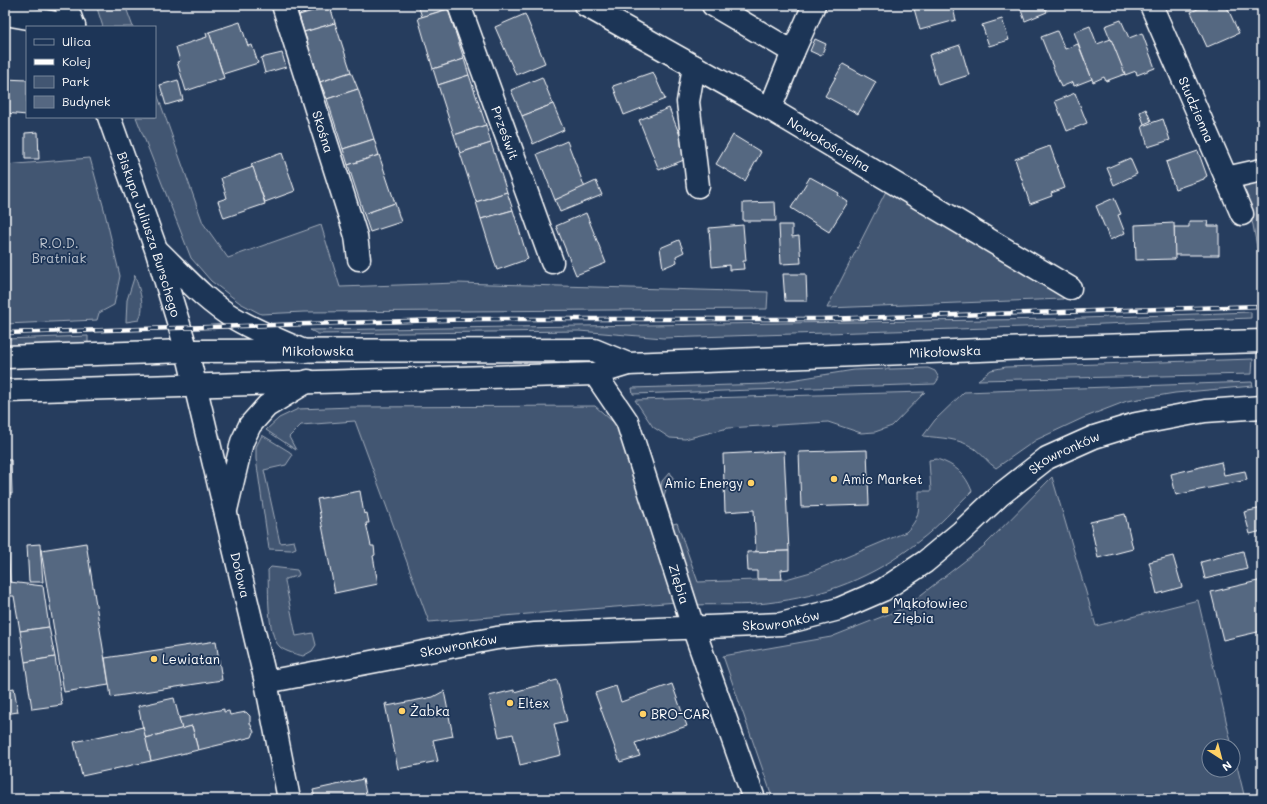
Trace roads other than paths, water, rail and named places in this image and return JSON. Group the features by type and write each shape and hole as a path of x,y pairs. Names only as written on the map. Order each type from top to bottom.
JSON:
{"street":[{"path":"66,5 74,26"},
{"name":"Skośna","path":"283,5 356,236 359,259"},
{"name":"Prześwit","path":"459,5 552,262"},
{"name":"Nowokościelna","path":"585,5 770,109 1070,288"},
{"path":"713,5 793,52"},
{"path":"770,109 814,5"},
{"name":"Studzienna","path":"1151,5 1242,214"},
{"path":"5,14 69,26"},
{"path":"694,66 688,102 698,186"},
{"name":"Biskupa Juliusza Burschego","path":"109,118 156,249 187,351"},
{"path":"1226,178 1262,170"},
{"path":"156,249 212,302 234,318 272,338 304,351"},
{"name":"Mikołowska","path":"5,391 195,384 595,374 628,364 1032,348 1262,341"},
{"name":"Mikołowska","path":"5,357 187,351 594,350 628,364"},
{"name":"Dołowa","path":"187,351 266,682 290,799"},
{"name":"Ziębia","path":"595,374 627,421 693,627 754,799"},
{"path":"226,513 242,442 250,425 267,406 308,381"},
{"name":"Skowronków","path":"266,682 496,638 693,627 781,624 839,609 883,590 925,562 961,532 1000,495 1047,458 1094,437 1136,424 1167,417 1241,408 1262,407"}],"railway":[{"path":"5,333 477,319 821,319 1262,306"}],"place":[{"name":"Amic Market","path":"834,479"},
{"name":"Amic Energy","path":"751,483"},
{"name":"Mąkołowiec Ziębia","path":"885,610"},
{"name":"Lewiatan","path":"154,659"},
{"name":"Eltex","path":"510,703"},
{"name":"Żabka","path":"402,711"},
{"name":"BRO-CAR","path":"643,714"}],"park label":[{"name":"R.O.D. Bratniak","path":"59,250"}]}
